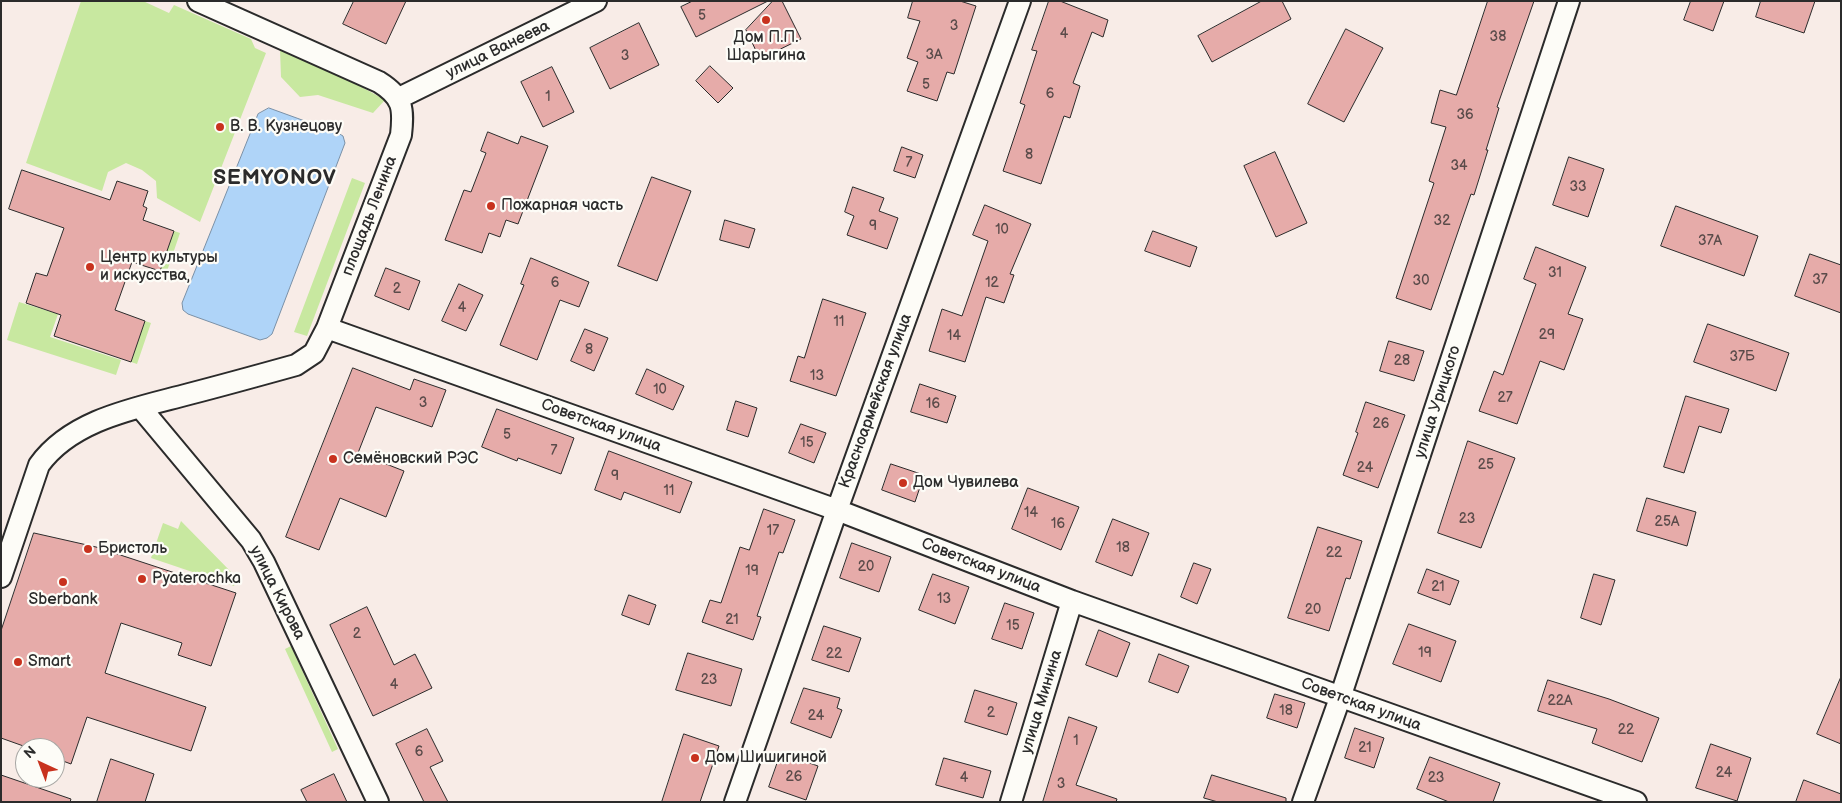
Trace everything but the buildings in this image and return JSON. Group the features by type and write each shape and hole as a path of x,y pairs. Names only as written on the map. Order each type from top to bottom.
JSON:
{"street":[{"path":"198,1 379,82 399,98"},
{"name":"улица Ванеева","path":"399,98 596,1"},
{"name":"Красноармейская улица","path":"735,802 837,510 1020,1"},
{"name":"улица Урицкого","path":"1303,802 1340,698 1569,1"},
{"name":"площадь Ленина","path":"1,577 39,465 60,442 79,430 132,410 296,365 314,353 327,328 401,135 403,115 399,98"},
{"name":"Советская улица","path":"327,328 837,510 1072,601 1636,802"},
{"name":"улица Кирова","path":"132,410 232,516 260,555 378,802"},
{"name":"улица Минина","path":"1011,802 1072,601"}],"green space":[{"path":"81,1 143,1 169,13 174,5 251,39 255,48 266,53 200,222 157,198 156,181 142,170 126,163 108,172 102,191 26,163"},
{"path":"280,49 335,72 385,100 373,113 318,95 300,97 281,77"},
{"path":"352,178 365,183 307,336 294,332"},
{"path":"174,231 180,233 166,274 160,271"},
{"path":"19,302 58,314 50,337 121,360 116,375 7,340"},
{"path":"145,321 151,323 137,364 131,362"},
{"path":"181,521 237,578 234,586 151,558 163,523 178,529"},
{"path":"291,646 338,749 332,752 285,649"}],"water":[{"path":"269,108 338,133 343,136 345,143 272,334 260,340 188,314 183,310 182,303 258,114"}],"place":[{"name":"Дом П.П. Шарыгина","path":"766,20"},
{"name":"В. В. Кузнецову","path":"220,127"},
{"name":"Пожарная часть","path":"491,206"},
{"name":"Центр культуры и искусства,","path":"90,267"},
{"name":"Семёновский РЭС","path":"333,459"},
{"name":"Дом Чувилева","path":"903,483"},
{"name":"Бристоль","path":"88,549"},
{"name":"Pyaterochka","path":"142,579"},
{"name":"Sberbank","path":"63,582"},
{"name":"Smart","path":"18,662"},
{"name":"Дом Шишигиной","path":"695,758"}],"district":[{"name":"SEMYONOV","path":"275,179"}]}
